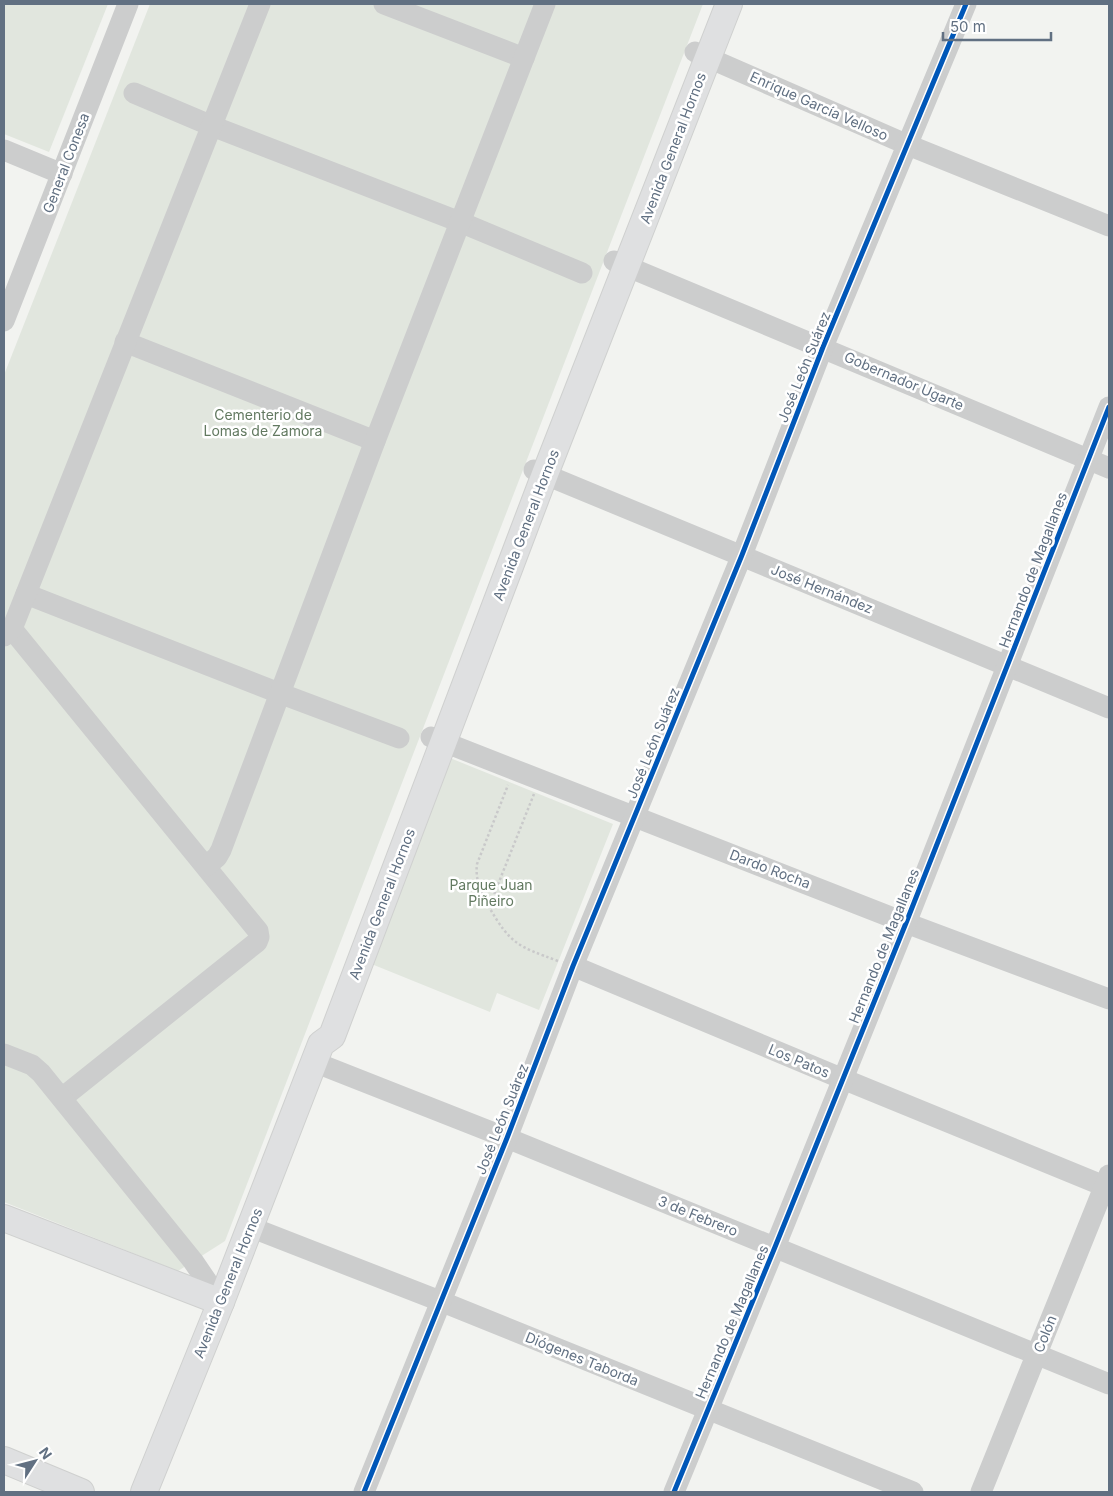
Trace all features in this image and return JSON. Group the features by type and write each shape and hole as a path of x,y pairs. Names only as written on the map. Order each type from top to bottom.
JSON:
{"main road":[{"name":"Avenida General Hornos","path":"702,55 714,4"},
{"name":"Avenida General Hornos","path":"144,1492 221,1302 317,1053 332,1036 437,740 620,264 702,55 729,4"},
{"path":"4,1218 221,1302"},
{"path":"4,1460 82,1492"}],"street":[{"name":"General Conesa","path":"4,321 128,4"},
{"path":"62,1098 257,942 259,937 258,931 206,866 8,633 26,594 260,4"},
{"path":"384,4 524,58"},
{"path":"206,866 221,850 375,441 545,4"},
{"name":"José León Suárez","path":"364,1492 507,1138 574,966 742,556 823,347 966,4"},
{"name":"Enrique García Velloso","path":"702,55 908,145 1109,226"},
{"path":"134,93 212,126 460,222 582,273"},
{"path":"4,150 62,174"},
{"name":"Gobernador Ugarte","path":"620,264 823,347 1109,468"},
{"path":"125,342 375,441"},
{"name":"Hernando de Magallanes","path":"674,1492 906,923 1109,407"},
{"name":"José Hernández","path":"540,472 1109,708"},
{"path":"26,594 399,738"},
{"name":"Dardo Rocha","path":"437,740 636,816 906,923 1109,999"},
{"name":"Los Patos","path":"574,966 842,1080 1108,1183"},
{"name":"3 de Febrero","path":"317,1053 507,1138 1109,1384"},
{"path":"4,1054 32,1066 41,1073 193,1261 221,1302"},
{"name":"Colón","path":"981,1492 1108,1183"},
{"name":"Diógenes Taborda","path":"250,1227 440,1301 913,1492"}],"path":[{"path":"515,769 477,864 477,883 506,933 514,942 524,949 574,966"},
{"path":"490,907 540,779"}],"green space":[{"path":"4,4 108,4 49,152 4,134"},
{"name":"Cementerio de Lomas de Zamora","path":"150,4 703,4 225,1241 178,1271 4,1202 4,375"},
{"name":"Parque Juan Piñeiro","path":"450,758 613,824 539,1010 497,993 490,1012 369,963"}],"cycle path":[{"path":"364,1492 507,1138 573,966 742,555 823,347 966,4"},
{"path":"674,1492 906,923 1109,407"}]}
